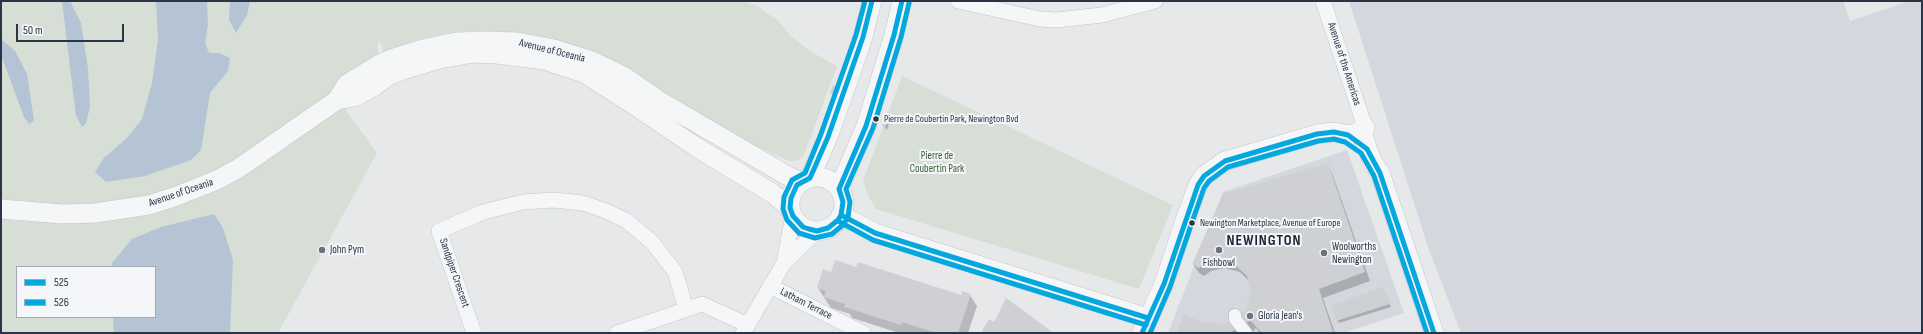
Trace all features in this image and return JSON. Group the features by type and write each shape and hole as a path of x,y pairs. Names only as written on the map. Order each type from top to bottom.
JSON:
{"street":[{"path":"784,263 792,212 792,194 806,180 828,137 863,37 872,1"},
{"path":"840,189 866,126 892,41 902,1"},
{"path":"958,1 1040,19 1057,20 1102,15 1155,1"},
{"name":"Avenue of the Americas","path":"1323,1 1365,126 1373,139 1379,157 1381,164 1380,173"},
{"name":"Avenue of Oceania","path":"1,209 62,214 96,213 133,208 174,197 217,180 239,168 337,100 347,84 378,65 394,58 423,49 457,42 486,40 517,42 554,49 592,61 618,74 674,110 786,176 806,180"},
{"name":"Avenue of Oceania","path":"337,100 354,97 375,86 388,76 403,70 456,55 473,53 497,54 544,60 584,73 603,84 696,147 772,193 792,212"},
{"path":"1348,135 1356,133 1365,126"},
{"name":"Avenue of the Americas","path":"1365,126 1363,136 1367,149 1372,161 1380,173 1434,333"},
{"path":"841,215 875,233 1145,326 1164,284 1184,222 1198,185 1204,176 1225,161 1317,134 1334,132 1348,135 1367,149"},
{"path":"792,212 803,227 816,230 828,228 841,215 844,202 840,189 827,179 819,177 806,180"},
{"name":"Sandpiper Crescent","path":"474,333 439,231 483,212 523,202 553,200 583,203 606,211 627,222 653,243 675,272 686,310"},
{"path":"617,333 702,304 745,329 784,263 816,230"},
{"name":"Latham Terrace","path":"770,286 863,333"},
{"path":"1235,315 1235,319 1246,333"}],"shaded area":[{"path":"1349,1 1843,1 1850,21 1910,1 1922,1 1922,333 1461,333 1429,250"},
{"path":"1347,150 1404,313 1343,333 1168,333 1223,192"}],"green space":[{"path":"1,1 740,1 756,5 778,21 793,38 810,51 837,66 805,152 802,157 796,161 789,161 710,126 625,66 594,52 568,44 535,35 512,32 464,31 417,40 383,54 382,44 380,44 378,39 378,65 338,100 377,153 278,333 1,333"},
{"name":"Pierre de Coubertin Park","path":"902,76 1173,205 1139,289 876,209 867,193 863,181"}],"water":[{"path":"62,1 70,1 81,23 88,68 90,107 86,123 82,127 76,116"},
{"path":"156,1 207,1 208,25 205,43 209,53 219,53 230,58 228,71 210,93 201,150 191,160 145,176 106,182 95,172 104,158 127,138 142,119 152,83 158,40"},
{"path":"230,1 250,1 247,15 236,33 229,20"},
{"path":"1,39 15,51 27,74 34,121 29,124 24,117 1,55"},
{"path":"214,214 223,228 233,260 230,333 114,333 113,318 156,318 156,266 112,266 112,263 132,239 161,227"}],"building":[{"path":"833,85 836,87 833,95 830,93"},
{"path":"884,119 888,120 885,128 882,126"},
{"path":"1328,163 1365,272 1319,289 1333,332 1262,333 1250,320 1229,333 1177,333 1184,314 1206,324 1208,322 1218,324 1232,322 1246,310 1251,292 1247,276 1233,263 1219,259 1206,262 1199,268 1192,264 1223,194"},
{"path":"835,260 856,267 858,262 961,295 962,291 971,294 958,333 937,333 902,322 901,325 844,307 845,304 824,297 826,291 817,288 823,269 831,272"},
{"path":"1384,287 1390,304 1336,321 1331,305"},
{"path":"1006,298 1053,333 985,333 982,331 989,319 994,322"}],"transit line":[{"name":"526","path":"865,1 856,35 821,134 805,173 792,180 784,197 783,209 787,220 799,233 815,238 832,234 843,225 848,217 850,202 846,189 873,128 901,37 909,3"},
{"name":"525","path":"872,1 863,37 828,137 810,178 797,185 791,198 790,208 793,216 803,227 809,229 817,231 828,228 838,220 841,215 843,202 839,189 866,126 894,35 902,1"},
{"name":"525","path":"1142,333 1164,284 1198,185 1204,176 1225,161 1317,134 1334,132 1348,135 1367,149 1380,173 1434,333"},
{"name":"526","path":"1150,333 1170,287 1204,188 1209,181 1228,167 1318,141 1334,139 1345,142 1361,153 1374,176 1427,333"},
{"name":"525","path":"841,215 875,233 1148,318"},
{"name":"526","path":"838,221 873,240 1146,325"}],"place":[{"name":"Pierre de Coubertin Park, Newington Bvd","path":"876,119"},
{"name":"Newington Marketplace, Avenue of Europe","path":"1192,223"},
{"name":"John Pym","path":"322,250"},
{"name":"Fishbowl","path":"1219,250"},
{"name":"Woolworths Newington","path":"1324,253"},
{"name":"Gloria Jean's","path":"1250,316"}],"district":[{"name":"NEWINGTON","path":"1264,241"}]}
